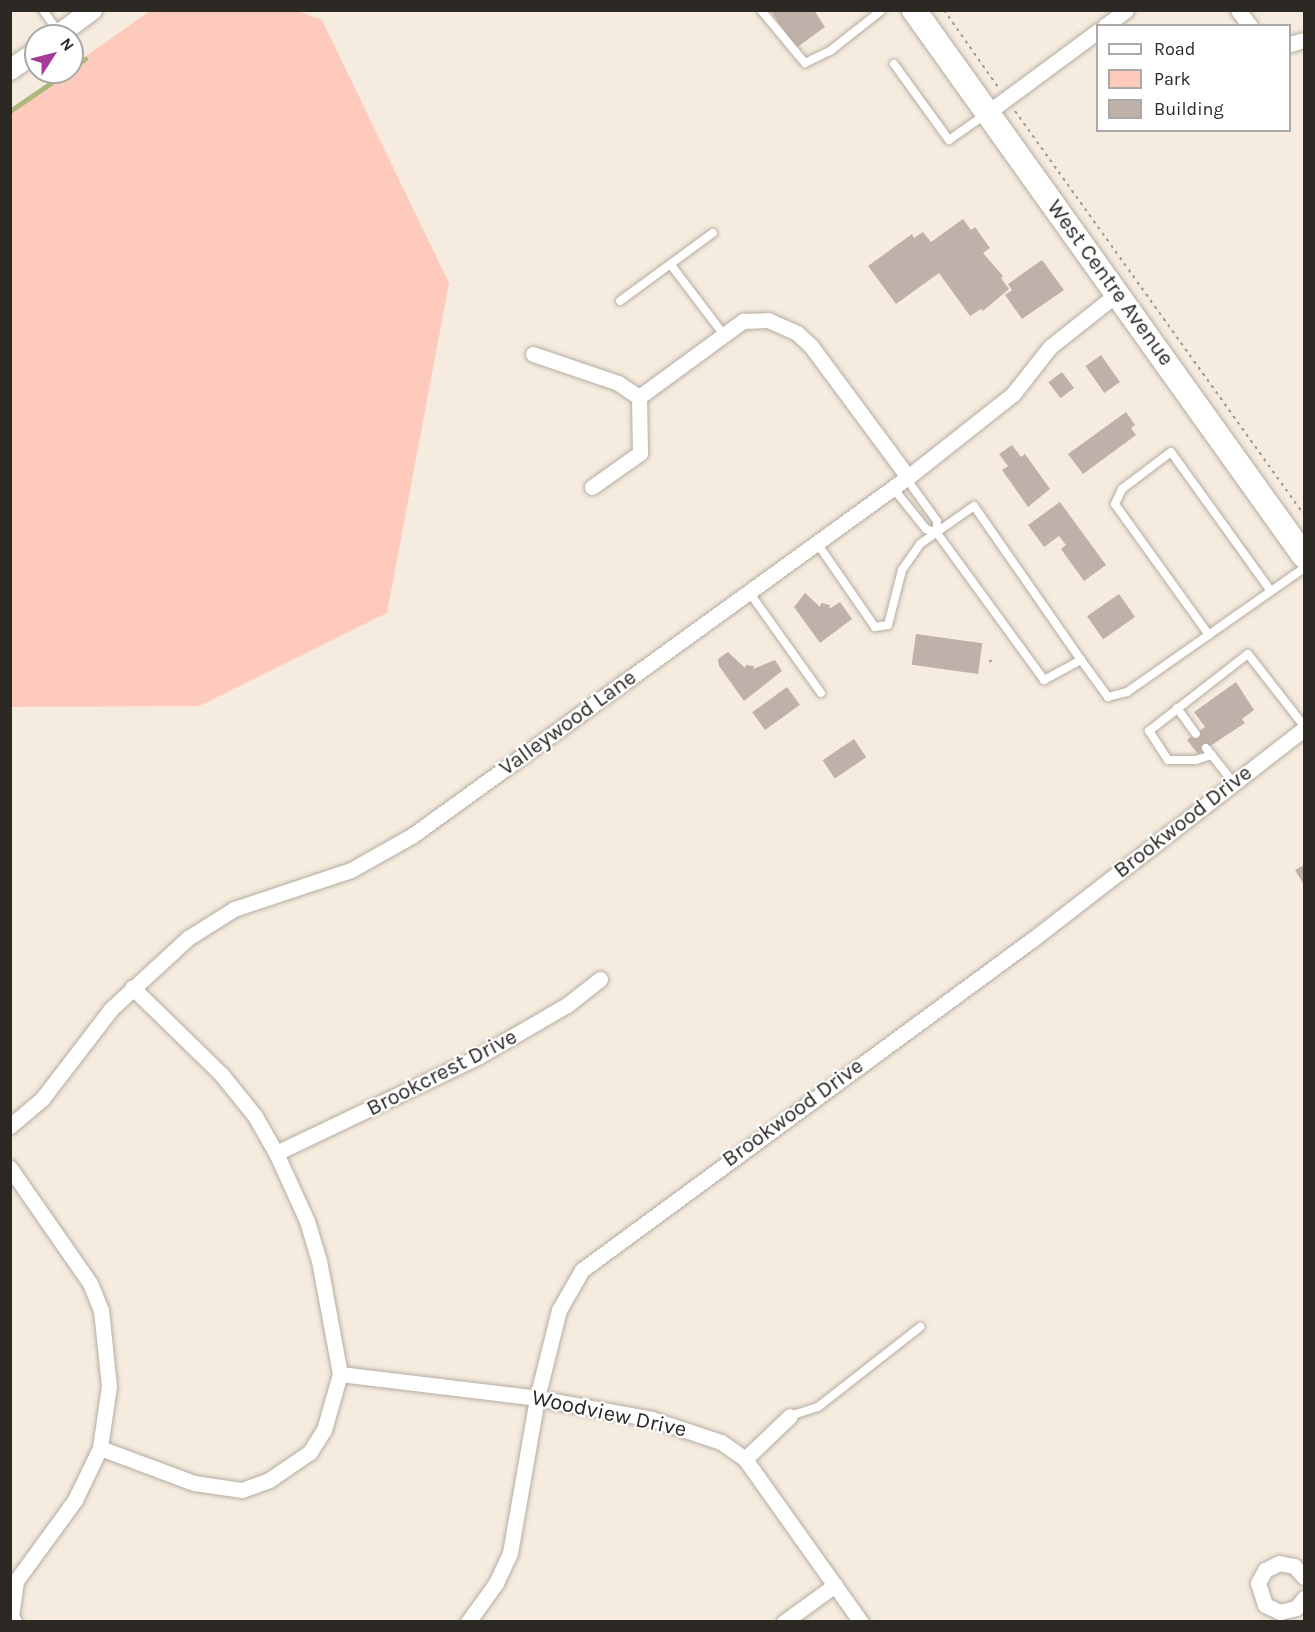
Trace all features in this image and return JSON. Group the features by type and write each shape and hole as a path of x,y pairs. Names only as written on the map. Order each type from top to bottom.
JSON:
{"main road":[{"name":"West Centre Avenue","path":"914,10 1305,556"}],"street":[{"path":"74,24 92,10"},
{"path":"1108,24 1126,10"},
{"path":"1238,10 1248,24"},
{"path":"987,113 1096,32"},
{"path":"10,70 24,60"},
{"name":"Valleywood Lane","path":"10,1126 42,1099 132,987 188,938 234,909 351,870 413,835 907,478 1013,394 1050,347 1118,293"},
{"path":"639,397 743,321 754,318 783,325 797,333 907,478"},
{"path":"533,354 618,382 639,397"},
{"path":"592,487 640,453 639,397"},
{"name":"Brookwood Drive","path":"468,1622 496,1583 510,1553 537,1398 559,1310 568,1287 596,1257 1033,939 1305,727"},
{"name":"Brookcrest Drive","path":"276,1153 479,1056 567,1005 600,979"},
{"path":"100,1448 194,1484 242,1490 269,1480 310,1452 324,1430 340,1374 307,1221 276,1153 255,1116 221,1074 132,987"},
{"path":"10,1168 78,1261 101,1310 109,1386 100,1448 75,1500 16,1581 12,1616 14,1622"},
{"name":"Woodview Drive","path":"340,1374 537,1398 678,1426 721,1442 745,1459 861,1622"},
{"path":"745,1459 790,1416"},
{"path":"1303,1572 1287,1563 1272,1565 1260,1576 1258,1591 1265,1605 1280,1612 1296,1608 1305,1598"},
{"path":"784,1622 835,1585"}],"lane":[{"path":"43,10 52,24"},
{"path":"761,10 805,63 830,51 882,10"},
{"path":"894,64 949,140 987,113"},
{"path":"620,302 713,233"},
{"path":"671,265 724,334"},
{"path":"1209,635 1115,504 1122,489 1171,452 1271,591"},
{"path":"907,478 938,521 937,533"},
{"path":"893,488 926,529 937,533 1044,680 1081,660"},
{"path":"817,543 875,627 888,625 902,570 920,544 974,506 1108,698 1117,698 1305,568"},
{"path":"749,592 820,693"},
{"path":"1212,755 1196,760 1168,760 1149,731 1248,654 1305,727"},
{"path":"1177,708 1196,734"},
{"path":"1206,748 1233,782"},
{"path":"790,1416 818,1407 920,1327"}],"path":[{"path":"944,10 1305,514"}],"green space":[{"path":"150,11 298,11 322,20 449,283 387,613 199,706 11,707 11,109 46,84 84,84 84,58"}],"building":[{"path":"770,10 814,10 825,27 796,48"},
{"path":"963,219 971,230 975,227 990,248 983,253 1003,276 1001,278 1009,289 983,311 981,309 970,316 939,273 896,304 868,266 912,234 914,238 923,232 931,242"},
{"path":"1042,260 1064,290 1022,319 1005,295 1012,290 1008,284"},
{"path":"1101,355 1120,382 1104,393 1085,366"},
{"path":"1062,372 1074,388 1060,398 1048,382"},
{"path":"1126,412 1135,425 1131,428 1136,435 1083,474 1068,454"},
{"path":"1012,445 1021,457 1025,454 1050,489 1028,507 1002,470 1008,466 999,454"},
{"path":"1060,502 1106,565 1084,581 1061,549 1066,545 1059,536 1044,547 1028,525"},
{"path":"805,593 820,607 821,603 830,605 829,609 840,602 852,619 820,643 794,607"},
{"path":"1119,594 1135,617 1103,639 1087,616"},
{"path":"916,634 982,643 978,674 912,665"},
{"path":"728,652 745,668 746,665 754,666 753,669 775,660 782,671 744,701 719,666 718,659"},
{"path":"1236,682 1254,710 1242,719 1245,723 1198,754 1187,740 1205,727 1194,712"},
{"path":"787,687 800,705 765,730 752,712"},
{"path":"854,739 866,757 835,778 822,760"},
{"path":"1304,865 1304,882 1303,883 1295,870"}],"waterway":[{"path":"10,111 49,84"}]}
